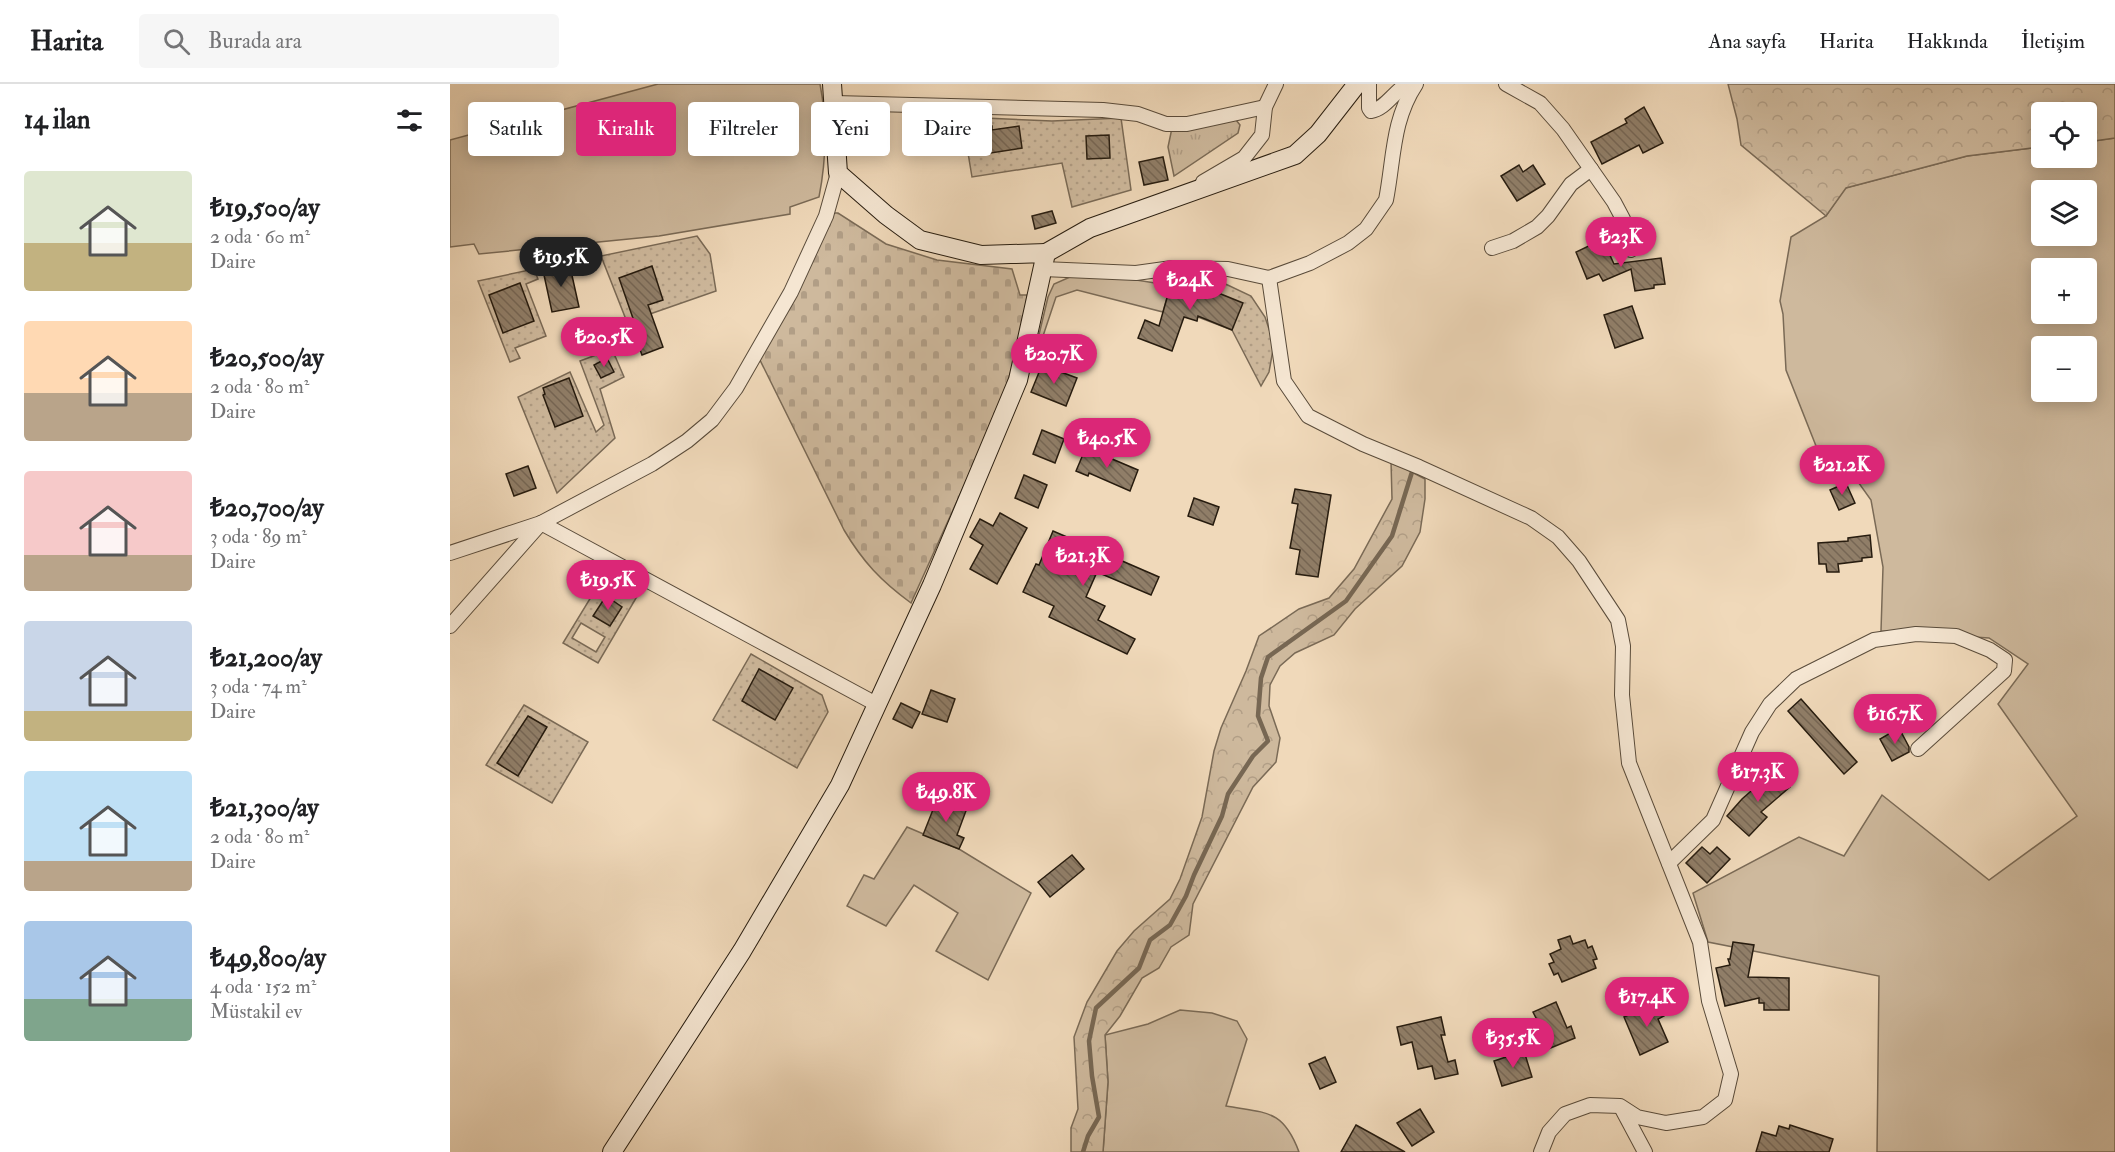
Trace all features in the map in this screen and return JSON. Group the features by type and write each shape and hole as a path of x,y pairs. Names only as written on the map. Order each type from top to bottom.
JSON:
{"street":[{"path":"832,84 835,102"},
{"path":"1173,200 1244,158 1262,135 1265,107 1276,84"},
{"path":"612,1152 742,951 840,785 932,585 1018,380 1044,261 1090,228 1295,155 1318,134 1357,84"},
{"path":"1369,84 1371,111 1378,110 1407,84"},
{"path":"838,173 886,215 920,240 981,255 1136,273 1172,268 1228,269 1269,278 1311,263 1348,243 1366,229 1386,200 1397,127 1402,108 1416,84"},
{"path":"1506,84 1540,103 1563,129 1614,202 1623,219 1631,250"},
{"path":"890,104 1104,110 1138,114 1166,124 1187,124 1265,107"},
{"path":"450,553 541,524 652,464 687,441 712,420 736,388 791,292 826,216 838,173 837,156"},
{"path":"1492,248 1513,241 1537,226 1548,216 1571,184 1591,169"},
{"path":"1269,278 1284,381 1308,417 1362,444 1531,518 1558,537 1579,561 1618,620 1623,646 1622,695 1629,763 1700,942 1709,1000 1731,1074 1725,1100 1703,1117 1666,1123 1638,1117 1620,1106 1590,1105 1565,1114 1549,1132 1541,1152"},
{"path":"450,626 541,524"},
{"path":"541,524 878,705"},
{"path":"1670,863 1713,820 1752,732 1770,704 1796,679 1874,640 1916,634 1956,636 1990,650 2005,660 2004,671 1917,749"},
{"path":"1620,1106 1645,1152"}],"green space":[{"path":"658,84 820,84 823,102 811,102 811,156 824,156 819,197 790,207 790,214 659,236 479,254 474,244 450,247 450,140 468,135 468,156 564,156 564,109 576,106 576,156 676,156 676,102 591,102"},
{"path":"1728,84 2115,84 2115,138 2097,141 2097,102 2031,102 2031,148 1967,156 1846,188 1826,216 1741,145"},
{"path":"992,118 1052,121 1121,118 1131,190 1072,207 1062,163 972,177 968,156 992,156"},
{"path":"1236,120 1240,125 1238,133 1174,176 1168,147 1172,128"},
{"path":"2115,138 2115,1152 1877,1152 1879,976 1708,942 1693,893 1799,837 1844,856 1882,795 1989,880 2077,816 1998,704 2028,664 1989,638 1881,631 1883,567 1871,500 1856,479 1841,465 1836,451 1820,456 1786,370 1783,314 1780,301 1791,237 1826,216 1845,188 1967,156 2031,148 2031,168 2097,168 2097,141"},
{"path":"824,213 838,213 886,244 937,260 1012,269 1020,295 1027,295 1020,341 998,408 911,603 873,570 844,530 755,350"},
{"path":"697,236 710,254 716,291 627,322 601,256"},
{"path":"534,269 538,279 526,284 546,336 515,348 520,358 510,362 478,281"},
{"path":"1111,276 1155,283 1173,276 1163,312 1077,290 1056,297 1039,348 1037,343 1048,297 1054,284 1070,277"},
{"path":"1215,279 1251,296 1265,317 1274,344 1269,372 1261,386 1232,330 1198,317 1208,281"},
{"path":"612,349 624,377 600,389 615,438 557,493 518,397 570,372 596,432 604,425 580,361"},
{"path":"1391,461 1425,479 1425,499 1420,532 1402,566 1355,609 1334,635 1295,653 1280,666 1270,685 1269,706 1280,738 1276,762 1253,787 1193,904 1189,935 1171,947 1159,968 1142,978 1120,1016 1105,1035 1108,1082 1103,1152 1071,1152 1071,1128 1078,1109 1074,1037 1087,1002 1117,951 1134,931 1170,899 1180,879 1202,817 1214,751 1221,728 1259,636 1299,609 1329,598 1354,569 1392,499"},
{"path":"605,574 639,593 598,663 563,643","holes":["581,623 605,637 596,652 572,638"]},
{"path":"751,654 822,695 828,712 797,768 713,720"},
{"path":"524,705 588,742 552,803 486,765"},
{"path":"907,827 959,849 1031,893 988,980 936,951 958,913 914,885 886,926 847,906 864,875 874,879"},
{"path":"1180,1010 1212,1013 1237,1021 1247,1039 1226,1106 1262,1112 1279,1120 1293,1138 1299,1152 1103,1152 1108,1082 1105,1035 1148,1024"}],"building":[{"path":"1644,107 1663,143 1643,153 1639,145 1602,164 1591,142 1627,123 1625,119"},
{"path":"1019,126 1022,148 992,153 992,130"},
{"path":"1109,135 1110,158 1087,159 1086,136"},
{"path":"1163,157 1168,180 1144,185 1139,162"},
{"path":"1519,165 1523,172 1533,165 1545,184 1517,201 1501,176"},
{"path":"1052,211 1056,223 1035,229 1032,216"},
{"path":"1597,242 1602,254 1608,251 1614,264 1661,258 1665,284 1635,291 1631,269 1603,281 1599,274 1587,279 1576,252"},
{"path":"569,262 579,307 552,312 544,275 553,273 552,266"},
{"path":"652,266 663,300 648,305 663,347 642,355 632,328 636,327 619,278"},
{"path":"1173,277 1196,277 1208,281 1206,288 1243,303 1232,330 1198,316 1197,321 1184,317 1172,351 1138,338 1145,320 1159,326"},
{"path":"520,283 534,321 503,333 489,295"},
{"path":"1632,306 1643,338 1615,348 1604,315"},
{"path":"607,358 614,372 601,378 594,365"},
{"path":"1042,365 1077,378 1066,406 1031,392"},
{"path":"569,378 583,416 555,427 543,395 545,394 543,388"},
{"path":"1042,430 1064,439 1055,463 1033,454"},
{"path":"1087,445 1099,450 1098,453 1138,470 1130,491 1089,473 1088,476 1076,471"},
{"path":"528,466 536,488 514,496 506,474"},
{"path":"1024,475 1047,485 1038,508 1015,498"},
{"path":"1846,483 1855,503 1839,510 1830,490"},
{"path":"1295,489 1331,495 1318,577 1296,574 1300,550 1290,548 1298,504 1292,503"},
{"path":"1194,498 1219,507 1213,525 1188,516"},
{"path":"1000,513 1027,528 997,584 970,569 983,545 970,537 980,519 993,526"},
{"path":"1053,531 1159,577 1151,595 1097,572 1086,597 1105,606 1098,620 1135,639 1127,654 1049,617 1054,606 1023,592 1036,564 1039,565"},
{"path":"1870,535 1872,557 1862,558 1862,561 1838,564 1839,572 1827,572 1826,564 1819,564 1818,543 1848,541 1848,538"},
{"path":"606,596 622,607 610,626 593,616"},
{"path":"759,669 793,688 775,720 742,701"},
{"path":"931,690 955,699 947,722 922,714"},
{"path":"1801,699 1857,762 1844,774 1788,711"},
{"path":"901,703 920,712 912,728 893,719"},
{"path":"528,716 547,727 518,776 497,763"},
{"path":"1899,728 1909,747 1909,752 1892,761 1880,739"},
{"path":"1775,770 1790,787 1761,812 1767,817 1749,836 1727,816 1742,799"},
{"path":"938,797 967,808 957,835 964,838 959,849 923,835"},
{"path":"1702,847 1710,854 1717,847 1730,859 1707,883 1686,863"},
{"path":"1072,855 1084,869 1050,897 1038,882"},
{"path":"1570,936 1573,944 1585,940 1588,948 1592,946 1597,959 1593,960 1596,968 1562,982 1558,973 1554,975 1549,964 1554,962 1550,954 1561,949 1558,940"},
{"path":"1733,942 1754,945 1748,977 1789,978 1789,1010 1764,1010 1764,1003 1759,1003 1759,998 1725,1006 1716,968 1730,965 1728,959 1730,959"},
{"path":"1556,1002 1567,1028 1571,1026 1575,1038 1548,1049 1536,1028 1540,1026 1533,1012"},
{"path":"1658,1002 1664,1016 1658,1019 1668,1042 1640,1055 1624,1017"},
{"path":"1441,1017 1445,1035 1441,1035 1448,1062 1455,1060 1458,1074 1435,1079 1432,1066 1418,1069 1412,1042 1401,1045 1397,1027"},
{"path":"1524,1051 1532,1077 1502,1086 1494,1061"},
{"path":"1325,1057 1336,1082 1320,1089 1309,1064"},
{"path":"1420,1109 1434,1132 1412,1146 1397,1123"},
{"path":"1356,1125 1405,1152 1341,1152"},
{"path":"1790,1125 1833,1139 1829,1152 1756,1152 1762,1132 1776,1136 1779,1126 1789,1129"}],"waterway":[{"path":"1083,1152 1088,1136 1099,1117 1089,1041 1096,1008 1139,968 1150,940 1170,925 1186,896 1222,816 1228,794 1253,756 1268,741 1258,716 1261,678 1268,657 1346,601 1392,536 1412,472"}]}
